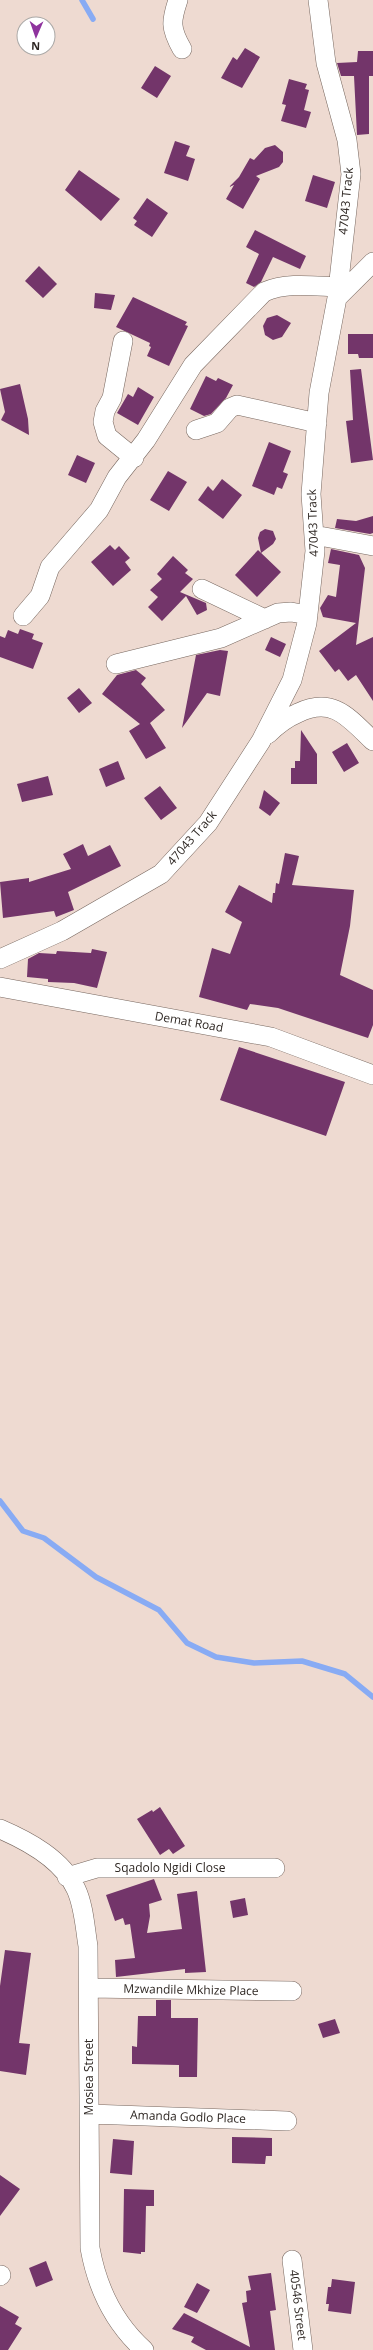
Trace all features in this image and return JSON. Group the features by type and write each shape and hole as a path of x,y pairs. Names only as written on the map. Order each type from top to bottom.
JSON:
{"street":[{"path":"178,0 172,23 177,40 182,49"},
{"name":"47043 Track","path":"0,958 62,931 161,874 208,823 261,741 292,680 308,615 316,551 311,494 319,393 337,292 350,187 350,160 347,140 328,69 318,0"},
{"path":"23,616 40,596 50,567 99,510 117,477 134,458 193,365 264,292 273,288 297,285 337,292 373,262"},
{"path":"123,341 112,398 105,411 103,422 107,436 134,458"},
{"path":"196,430 217,423 230,408 237,405 317,423"},
{"path":"314,535 373,546"},
{"path":"202,588 265,619"},
{"path":"116,664 221,638 278,613 291,612 308,615"},
{"path":"261,741 278,724 306,709 320,705 337,710 350,719 373,742"},
{"name":"Demat Road","path":"0,987 271,1037 373,1075"},
{"name":"Mosiea Street","path":"0,1829 30,1842 61,1868 76,1888 81,1906 88,1946 91,2254 107,2304 132,2346"},
{"name":"Sqadolo Ngidi Close","path":"67,1877 97,1868 274,1868"},
{"name":"Mzwandile Mkhize Place","path":"89,1988 292,1991"},
{"name":"Amanda Godlo Place","path":"90,2114 287,2121"},
{"name":"40546 Street","path":"292,2260 303,2350"}],"building":[{"path":"245,48 260,57 242,88 221,78 233,57 237,60"},
{"path":"358,51 373,51 373,76 369,76 369,134 357,135 354,76 341,76 337,63 357,62"},
{"path":"155,66 171,76 157,98 141,88"},
{"path":"289,79 307,84 305,89 309,90 304,110 311,112 306,128 281,121 286,105 282,104"},
{"path":"175,141 190,146 186,156 195,159 188,181 164,173"},
{"path":"275,145 283,152 283,162 279,167 256,176 260,179 243,209 226,199 234,185 229,187 239,177 250,158 254,160 265,148"},
{"path":"79,170 120,199 101,221 65,190"},
{"path":"313,175 335,182 327,208 305,201"},
{"path":"147,198 168,213 152,237 134,225 137,221 133,218"},
{"path":"255,230 306,256 300,269 273,257 261,282 254,287 246,283 259,254 246,247"},
{"path":"39,266 57,284 43,298 25,281"},
{"path":"95,293 115,295 111,310 94,308"},
{"path":"133,297 187,322 185,325 188,326 169,366 147,356 151,347 149,346 150,343 116,327"},
{"path":"277,315 291,323 282,337 273,340 265,335 263,326 267,318"},
{"path":"348,334 373,334 373,358 359,358 358,354 348,354"},
{"path":"361,369 373,460 351,463 346,421 353,420 350,370"},
{"path":"206,376 216,381 218,378 233,385 226,398 211,414 204,416 190,409"},
{"path":"20,384 28,419 29,435 1,420 5,412 0,389"},
{"path":"138,387 154,397 138,425 117,413 128,394 133,397"},
{"path":"269,442 291,451 283,472 288,474 282,489 277,487 274,495 252,486"},
{"path":"77,455 95,463 86,483 68,475"},
{"path":"168,471 187,482 169,511 150,500"},
{"path":"222,479 242,495 223,519 198,500 208,486 213,491"},
{"path":"373,516 373,533 370,534 335,528 337,519 356,521"},
{"path":"265,529 273,531 276,539 273,544 261,553 258,538 260,532"},
{"path":"110,545 115,550 119,546 130,558 125,562 131,570 113,586 91,562"},
{"path":"331,549 359,555 365,568 356,645 373,637 373,701 356,675 348,681 339,669 335,672 319,651 356,623 323,617 320,608 328,595 336,597 340,565 328,563"},
{"path":"258,550 281,572 257,597 235,575"},
{"path":"173,556 188,570 185,573 193,579 180,592 206,603 207,610 197,615 186,596 162,621 148,607 158,597 150,590 162,579 157,574"},
{"path":"20,629 34,634 32,639 43,643 33,669 0,657 0,636 5,638 8,630 18,634"},
{"path":"271,637 286,644 280,657 265,650"},
{"path":"220,650 228,651 220,696 207,693 182,728 196,655"},
{"path":"136,670 146,678 141,684 165,710 150,723 166,748 146,759 129,731 140,724 102,694 117,675"},
{"path":"79,688 92,703 79,713 67,698"},
{"path":"301,730 317,754 317,784 291,784 291,768 295,768 295,761 300,761"},
{"path":"347,743 359,763 344,772 332,752"},
{"path":"118,761 125,779 106,787 99,769"},
{"path":"48,776 53,795 22,802 17,784"},
{"path":"160,786 177,808 161,820 144,798"},
{"path":"264,790 280,803 270,816 259,808"},
{"path":"83,844 88,856 110,845 121,866 68,892 74,910 56,917 54,911 3,918 0,882 29,878 29,882 71,869 63,854"},
{"path":"285,853 299,856 292,885 354,890 350,926 340,975 373,990 373,1025 368,1038 278,1008 250,1004 247,1010 199,997 212,948 230,954 242,922 225,912 239,885 272,903 276,883 279,884"},
{"path":"92,949 107,952 97,988 74,983 48,982 48,979 27,977 28,959 39,953 56,954 57,951 91,953"},
{"path":"239,1047 345,1082 326,1136 220,1100"},
{"path":"160,1807 185,1846 173,1854 169,1849 160,1855 137,1819"},
{"path":"154,1879 162,1900 149,1904 150,1916 147,1933 182,1929 177,1894 197,1891 206,1972 185,1973 185,1969 116,1977 115,1960 135,1958 130,1924 125,1925 123,1918 115,1921 106,1895"},
{"path":"245,1898 248,1915 233,1918 230,1901"},
{"path":"5,1950 31,1953 19,2043 30,2044 26,2075 0,2071 0,1986"},
{"path":"156,2000 171,2000 171,2018 198,2018 197,2077 179,2077 179,2065 132,2064 132,2046 137,2047 138,2016 156,2016"},
{"path":"335,2019 340,2033 323,2038 318,2024"},
{"path":"232,2137 272,2138 272,2156 266,2156 265,2164 232,2163"},
{"path":"113,2139 134,2141 132,2175 110,2173"},
{"path":"0,2175 20,2189 0,2216"},
{"path":"124,2189 154,2190 154,2206 146,2206 145,2252 141,2252 141,2254 123,2252"},
{"path":"46,2261 53,2280 36,2287 29,2268"},
{"path":"271,2273 276,2310 270,2311 275,2350 206,2350 191,2342 194,2337 172,2329 184,2313 250,2347 242,2303 247,2302 246,2291 251,2290 248,2276"},
{"path":"332,2279 355,2282 351,2314 328,2311 329,2304 326,2304 328,2287 331,2287"},
{"path":"197,2283 210,2290 197,2313 184,2307"},
{"path":"0,2306 19,2317 15,2324 22,2328 8,2350 0,2350"}],"waterway":[{"path":"82,0 93,19"},
{"path":"0,1501 23,1531 44,1538 96,1577 159,1610 187,1643 216,1657 254,1663 302,1661 345,1674 373,1697"}]}
